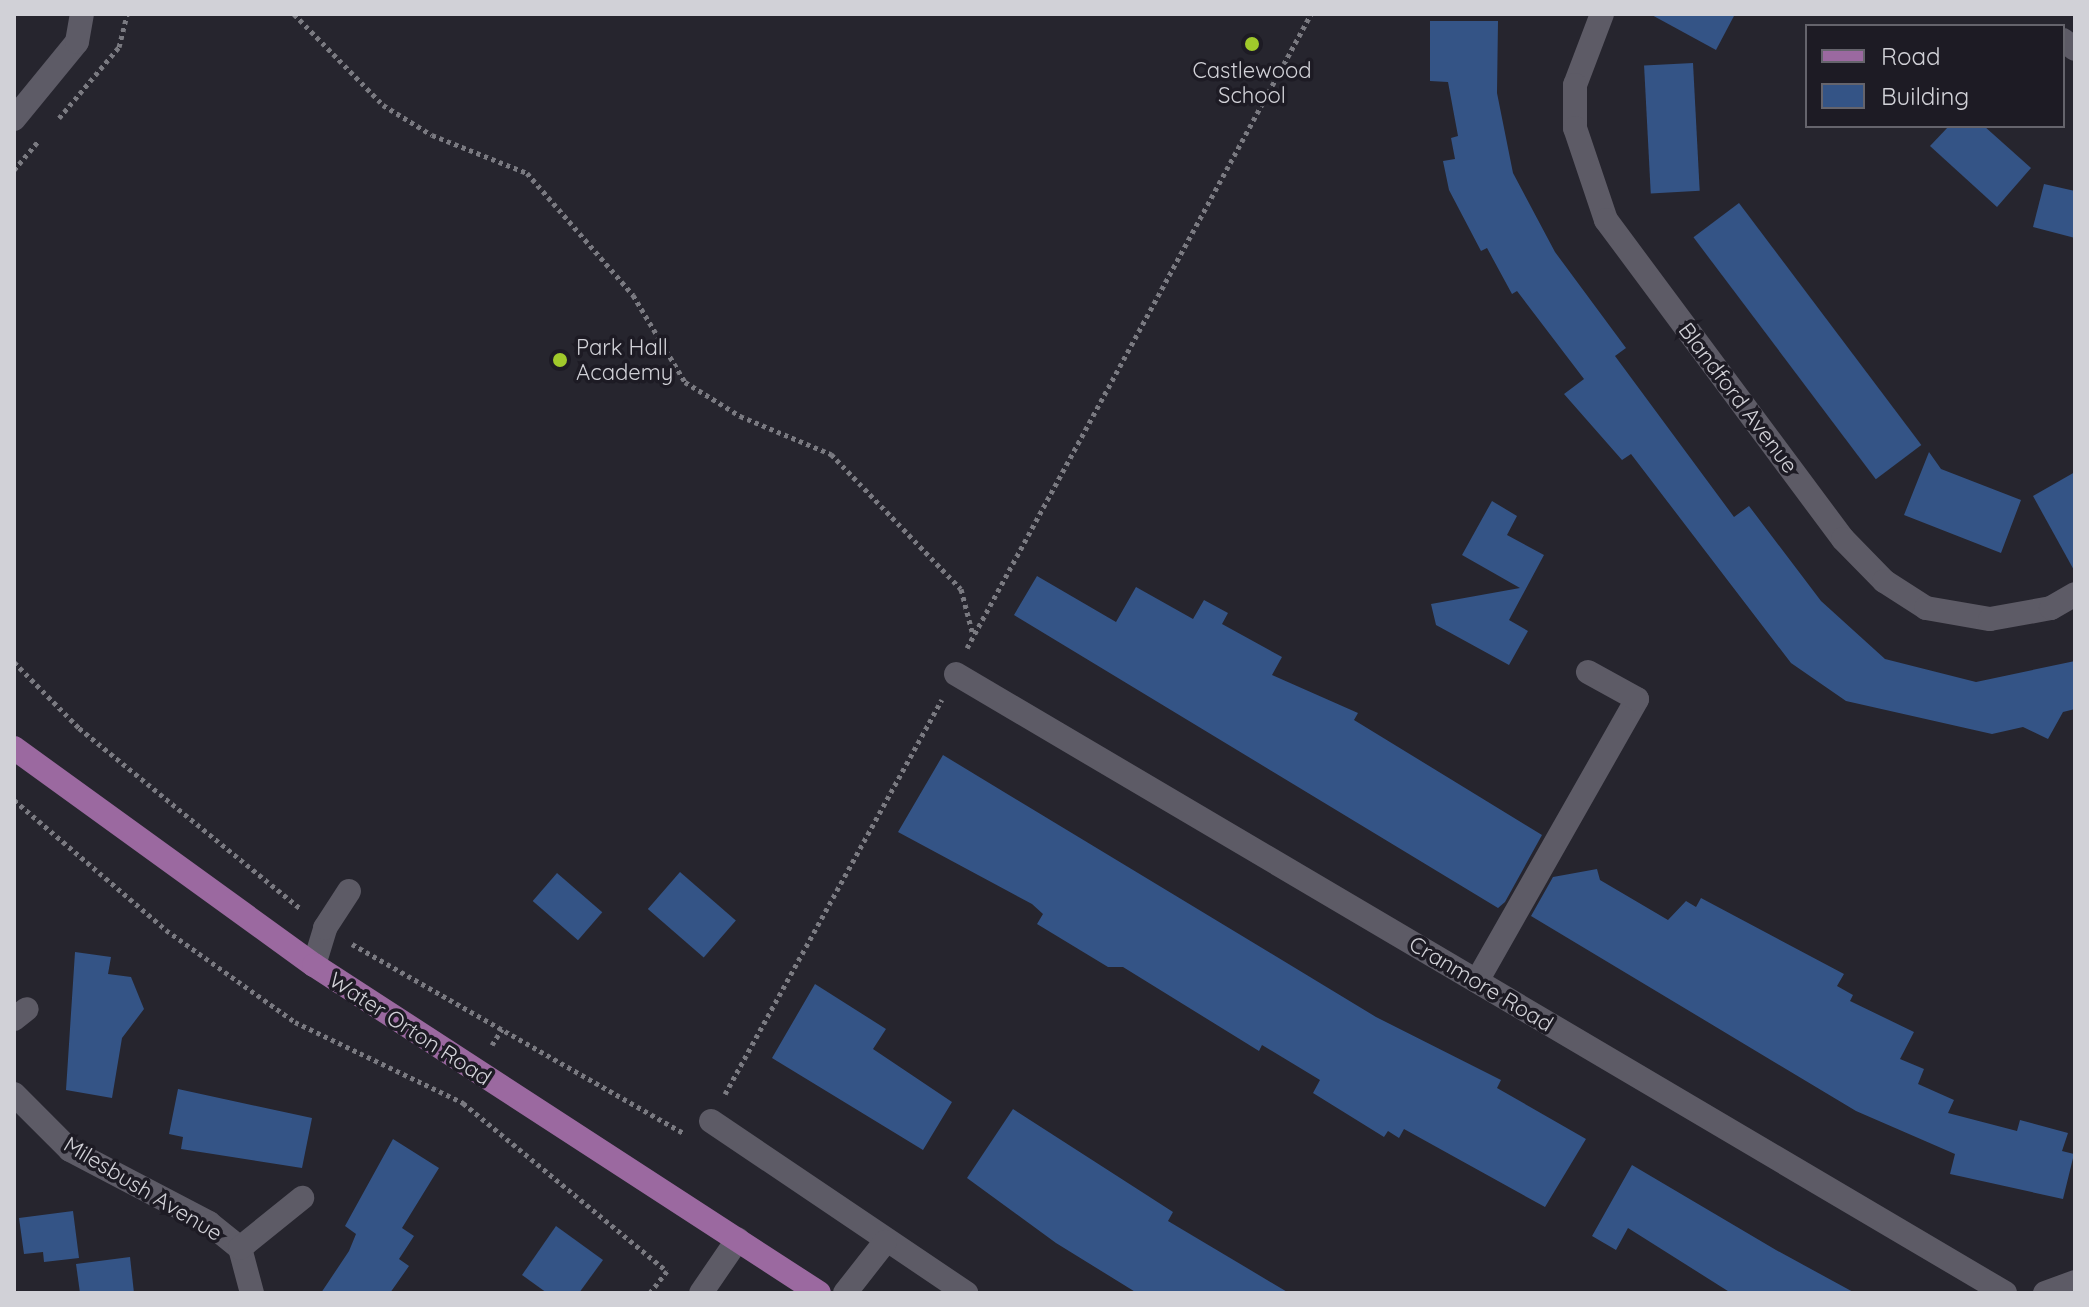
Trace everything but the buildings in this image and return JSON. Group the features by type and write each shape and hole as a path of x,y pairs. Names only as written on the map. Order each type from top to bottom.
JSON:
{"main road":[{"name":"Water Orton Road","path":"14,748 314,965 819,1293"}],"street":[{"path":"14,119 77,42 82,14"},
{"name":"Blandford Avenue","path":"1602,14 1575,85 1575,128 1606,220 1843,539 1884,581 1926,608 1990,619 2051,608 2075,594"},
{"path":"1477,981 1637,699 1588,672"},
{"name":"Cranmore Road","path":"956,674 2005,1293"},
{"path":"314,965 325,928 349,891"},
{"name":"Milesbush Avenue","path":"14,1094 70,1150 209,1223 240,1248 252,1293"},
{"path":"711,1121 885,1242 966,1293"},
{"name":"Milesbush Avenue","path":"240,1248 302,1198"},
{"path":"701,1293 738,1239"},
{"path":"845,1293 885,1242"},
{"path":"2045,1293 2075,1282"}],"path":[{"path":"294,14 383,105 432,135 527,173 633,295 685,382 740,416 831,454 961,589 973,636 1311,14"},
{"path":"711,1121 956,674"},
{"path":"14,800 166,930 295,1022 463,1103 667,1271 650,1293"}],"place":[{"name":"Castlewood School","path":"1252,44"},
{"name":"Park Hall Academy","path":"560,360"}]}
